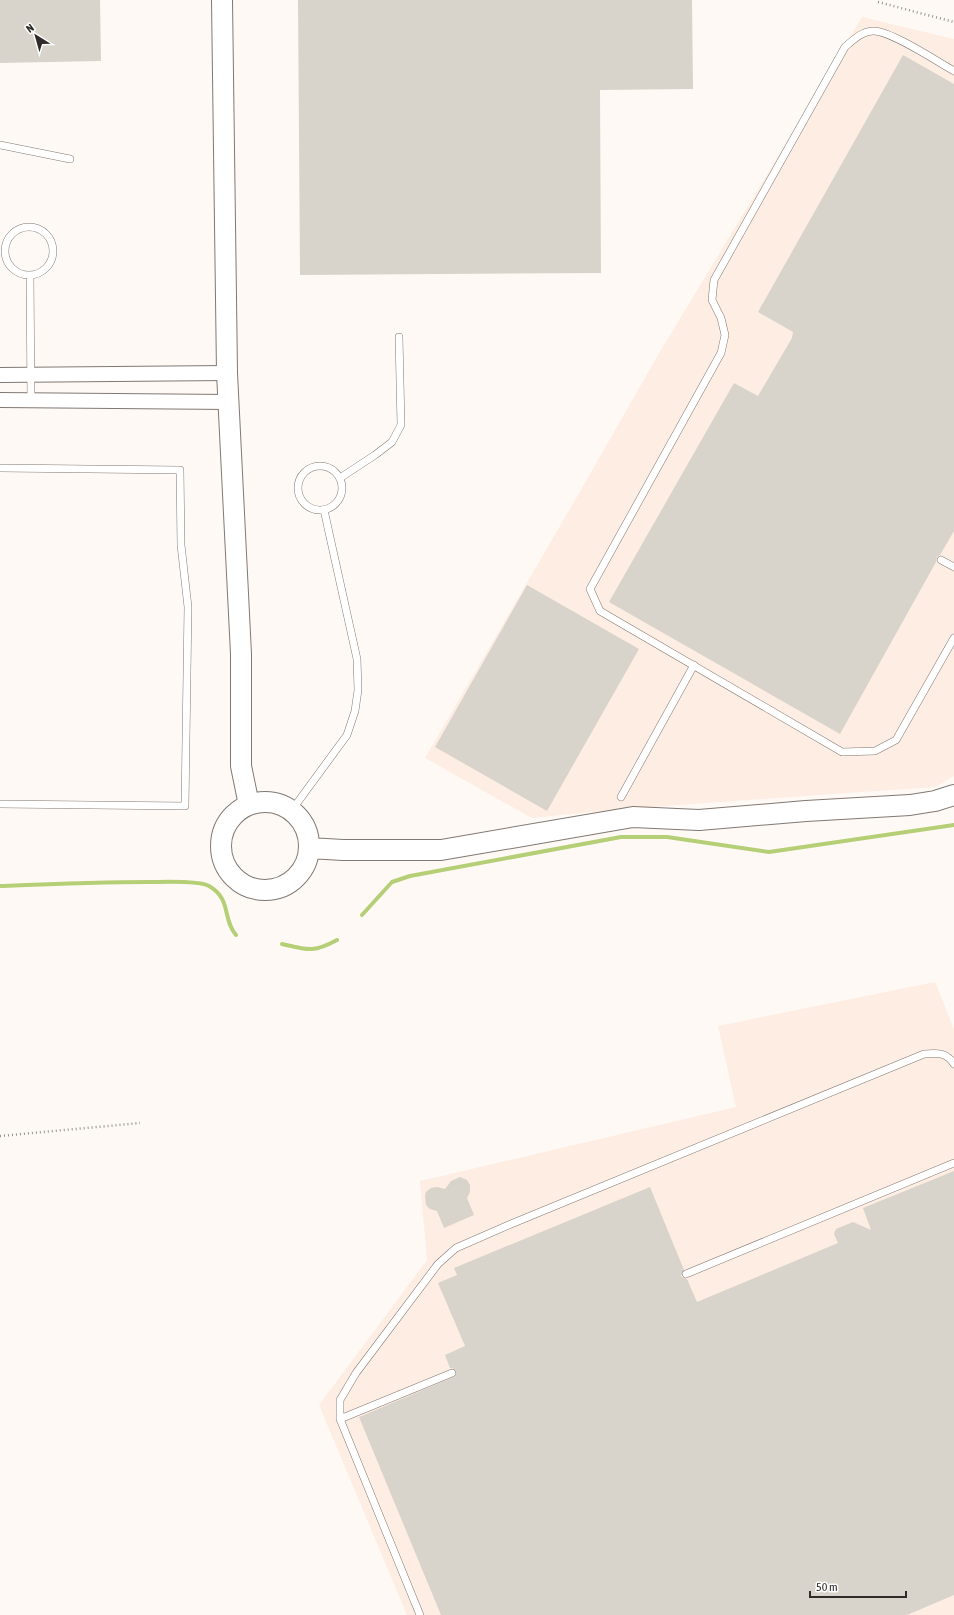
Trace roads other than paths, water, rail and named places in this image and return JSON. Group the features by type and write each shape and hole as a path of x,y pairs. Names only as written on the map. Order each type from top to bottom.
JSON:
{"street":[{"path":"222,0 227,373 241,654 240,766 249,805"},
{"path":"0,375 227,373"},
{"path":"0,400 229,402"},
{"path":"309,848 343,850 441,850 633,817 699,820 806,811 910,805 935,801 954,795"},
{"path":"264,802 278,804 292,810 301,821 308,834 308,858 297,876 285,885 270,890 255,889 242,883 231,874 224,861 221,847 223,834 228,821 249,805 264,802"}],"lane":[{"path":"954,72 894,37 874,31 858,36 845,47 714,280 712,300 721,318 725,335 721,352 590,589 600,611 842,752 875,751 896,740 954,638"},
{"path":"0,144 70,159"},
{"path":"23,228 39,230 45,234 50,240 52,248 50,263 45,269 30,275 22,274 16,271 10,266 6,259 6,244 10,237 23,228"},
{"path":"30,275 31,400"},
{"path":"340,478 392,442 401,425 399,337"},
{"path":"319,466 326,467 333,470 340,478 342,489 337,503 324,510 317,510 304,504 298,491 298,484 305,471 319,466"},
{"path":"0,468 180,470 181,545 188,607 185,806 0,804"},
{"path":"292,810 346,735 355,711 358,690 357,659 324,510"},
{"path":"941,560 954,567"},
{"path":"621,797 694,665"},
{"path":"420,1615 340,1418 340,1400 356,1373 438,1264 456,1248 511,1224 924,1054 938,1053 946,1055 954,1064"},
{"path":"686,1274 954,1163"},
{"path":"340,1418 452,1373"}],"waterway":[{"path":"362,915 392,882 410,876 621,837 667,837 769,852 954,825"},
{"path":"0,886 171,882 204,884 216,891 221,897 229,922 236,935"},
{"path":"282,944 304,949 316,949 337,940"}]}
